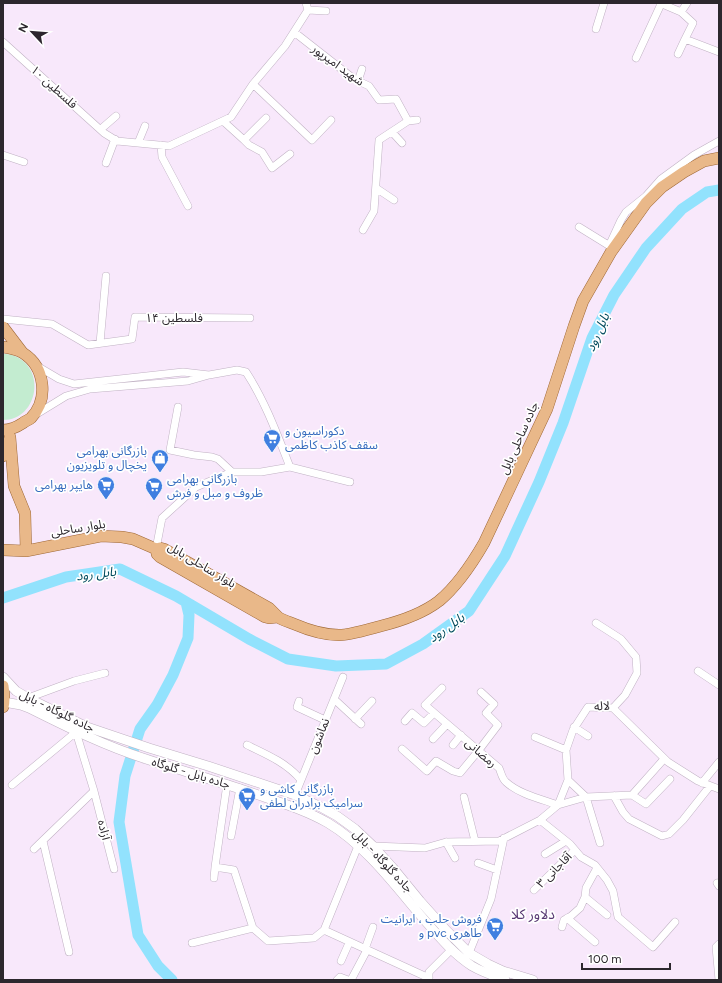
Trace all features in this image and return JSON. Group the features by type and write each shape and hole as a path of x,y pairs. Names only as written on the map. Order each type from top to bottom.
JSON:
{"main road":[{"name":"جاده ساحلی بابل","path":"278,617 306,629 321,633 339,635 390,624 411,617 439,601 451,589 475,559 484,543 547,409 583,301 611,247 646,203 662,187 704,161 719,158"},
{"path":"3,327 22,353"},
{"path":"3,347 13,349 30,358 36,365 41,376 43,387 42,398 37,409 30,418 7,434 3,456"},
{"path":"7,434 14,486 25,513 26,550"},
{"name":"بلوار ساحلی","path":"3,550 26,550 101,536 122,536 156,549"},
{"name":"بلوار ساحلی بابل","path":"156,549 164,549 269,608 278,617"},
{"name":"جاده گلوگاه - بابل","path":"3,677 16,691 87,727 295,795 319,806 355,829 393,868 420,901 469,953 503,971 533,980"},
{"path":"3,686 3,704 29,708 76,732"},
{"name":"جاده بابل - گلوگاه","path":"76,732 144,758 240,788 301,810 329,823 358,846 452,949 473,966 505,980"},
{"path":"204,777 208,766"}],"street":[{"path":"596,29 604,3"},
{"path":"681,12 687,3"},
{"path":"636,58 660,4 681,12 694,23 678,54"},
{"path":"106,163 115,139 118,141 169,146 231,117 253,84 285,46 307,7 326,10"},
{"name":"شهید امیرپور","path":"294,32 354,79 369,86 379,100 396,99 408,121"},
{"path":"685,39 719,52"},
{"name":"فلسطین ۱۰","path":"3,42 103,131 115,139"},
{"path":"358,81 362,69"},
{"path":"253,84 312,140 331,120"},
{"path":"103,131 116,116"},
{"path":"244,140 266,118"},
{"path":"363,230 374,210 379,140 408,121 417,120"},
{"path":"223,121 249,145 262,152 272,168 290,154"},
{"path":"138,143 145,126"},
{"path":"392,132 402,143"},
{"path":"579,227 611,247 620,220 626,212 646,196 661,178 694,155 719,141"},
{"path":"161,145 162,157 188,206"},
{"path":"3,155 24,162"},
{"path":"376,188 394,200"},
{"path":"100,343 106,276"},
{"name":"فلسطین ۱۴","path":"3,318 52,324 88,345 132,339 135,317 250,318"},
{"path":"36,365 59,380 74,384 183,372 209,375"},
{"path":"30,418 66,396 90,389 188,381 209,375 237,370 246,372 252,382 272,423 290,467"},
{"path":"178,407 170,450 218,459 232,472"},
{"path":"156,549 162,518 196,487 232,472 261,472 290,467 350,482"},
{"name":"لاله","path":"558,805 568,780 566,750 574,728 588,707 613,708 625,695 637,673 636,657 621,639 596,623"},
{"path":"698,672 719,685"},
{"path":"28,698 74,681 105,673"},
{"name":"نماشون","path":"295,795 343,677"},
{"path":"405,721 412,713 424,723 434,713 426,706 442,688"},
{"path":"402,749 427,772 436,761 453,771 460,773 498,726 486,713 494,704 482,692"},
{"path":"334,699 361,724"},
{"path":"299,701 297,707 325,720"},
{"path":"355,719 372,701"},
{"path":"613,708 664,759 702,783 719,789"},
{"name":"رمضانی","path":"434,713 499,768 505,781 532,797 558,805"},
{"path":"433,739 446,724"},
{"path":"574,728 588,736"},
{"path":"12,785 76,732"},
{"name":"آزاده","path":"76,732 94,791 114,869"},
{"path":"453,745 461,735"},
{"path":"535,737 566,750"},
{"path":"247,745 271,756 295,772 301,780"},
{"path":"632,795 664,759"},
{"path":"702,783 719,762"},
{"path":"372,846 425,848 446,842 499,841 540,820 558,805 586,797 632,795 646,804 670,779"},
{"path":"568,780 586,797 600,843"},
{"path":"214,878 227,784"},
{"path":"614,796 623,812 629,819 662,836 669,834 683,820 710,786"},
{"path":"231,836 240,788"},
{"path":"34,849 94,791"},
{"path":"464,797 475,841"},
{"path":"540,820 566,840 581,857 595,865 607,880 613,891 618,917 654,947 675,922"},
{"path":"469,953 491,899 504,838"},
{"path":"545,854 566,840"},
{"path":"43,841 69,952"},
{"path":"446,842 455,858"},
{"path":"215,867 234,870 253,928 268,941 314,938 324,930 358,846"},
{"name":"آقاجانی ۳","path":"534,890 575,850"},
{"path":"478,863 497,870"},
{"path":"562,927 564,920 580,908 585,897 586,888 597,868"},
{"path":"549,876 554,882"},
{"path":"585,897 607,915"},
{"path":"567,918 595,942"},
{"path":"351,980 366,949 373,927"},
{"path":"192,943 253,928"},
{"path":"324,930 429,979 429,972 452,949"},
{"path":"341,961 350,942"},
{"path":"718,947 719,980"},
{"path":"337,980 340,977 348,980"}],"green space":[{"path":"3,354 11,355 23,361 30,370 34,380 34,392 31,402 25,411 15,418 3,420"}],"waterway":[{"name":"بابل رود","path":"3,598 66,577 120,569 176,596 249,639 288,659 336,666 386,664 423,644 469,611 505,556 539,482 563,423 592,338 614,295 646,248 682,209 707,192 719,190"},
{"path":"172,980 158,966 138,935 119,822 125,776 140,729 157,705 173,675 188,638 189,615 186,602"}],"place":[{"name":"دکوراسیون و سقف کاذب کاظمی","path":"272,453"},
{"name":"بازرگانی بهرامی یخچال و تلویزیون","path":"160,473"},
{"name":"هایپر بهرامی","path":"106,500"},
{"name":"بازرگانی بهرامی ظروف و مبل و فرش","path":"154,501"},
{"name":"بازرگانی کاشی و سرامیک برادران لطفی","path":"247,811"},
{"name":"فروش حلب ، ایرانیت و pvc طاهری","path":"495,941"}],"district":[{"name":"دلاور کلا","path":"533,914"}]}
